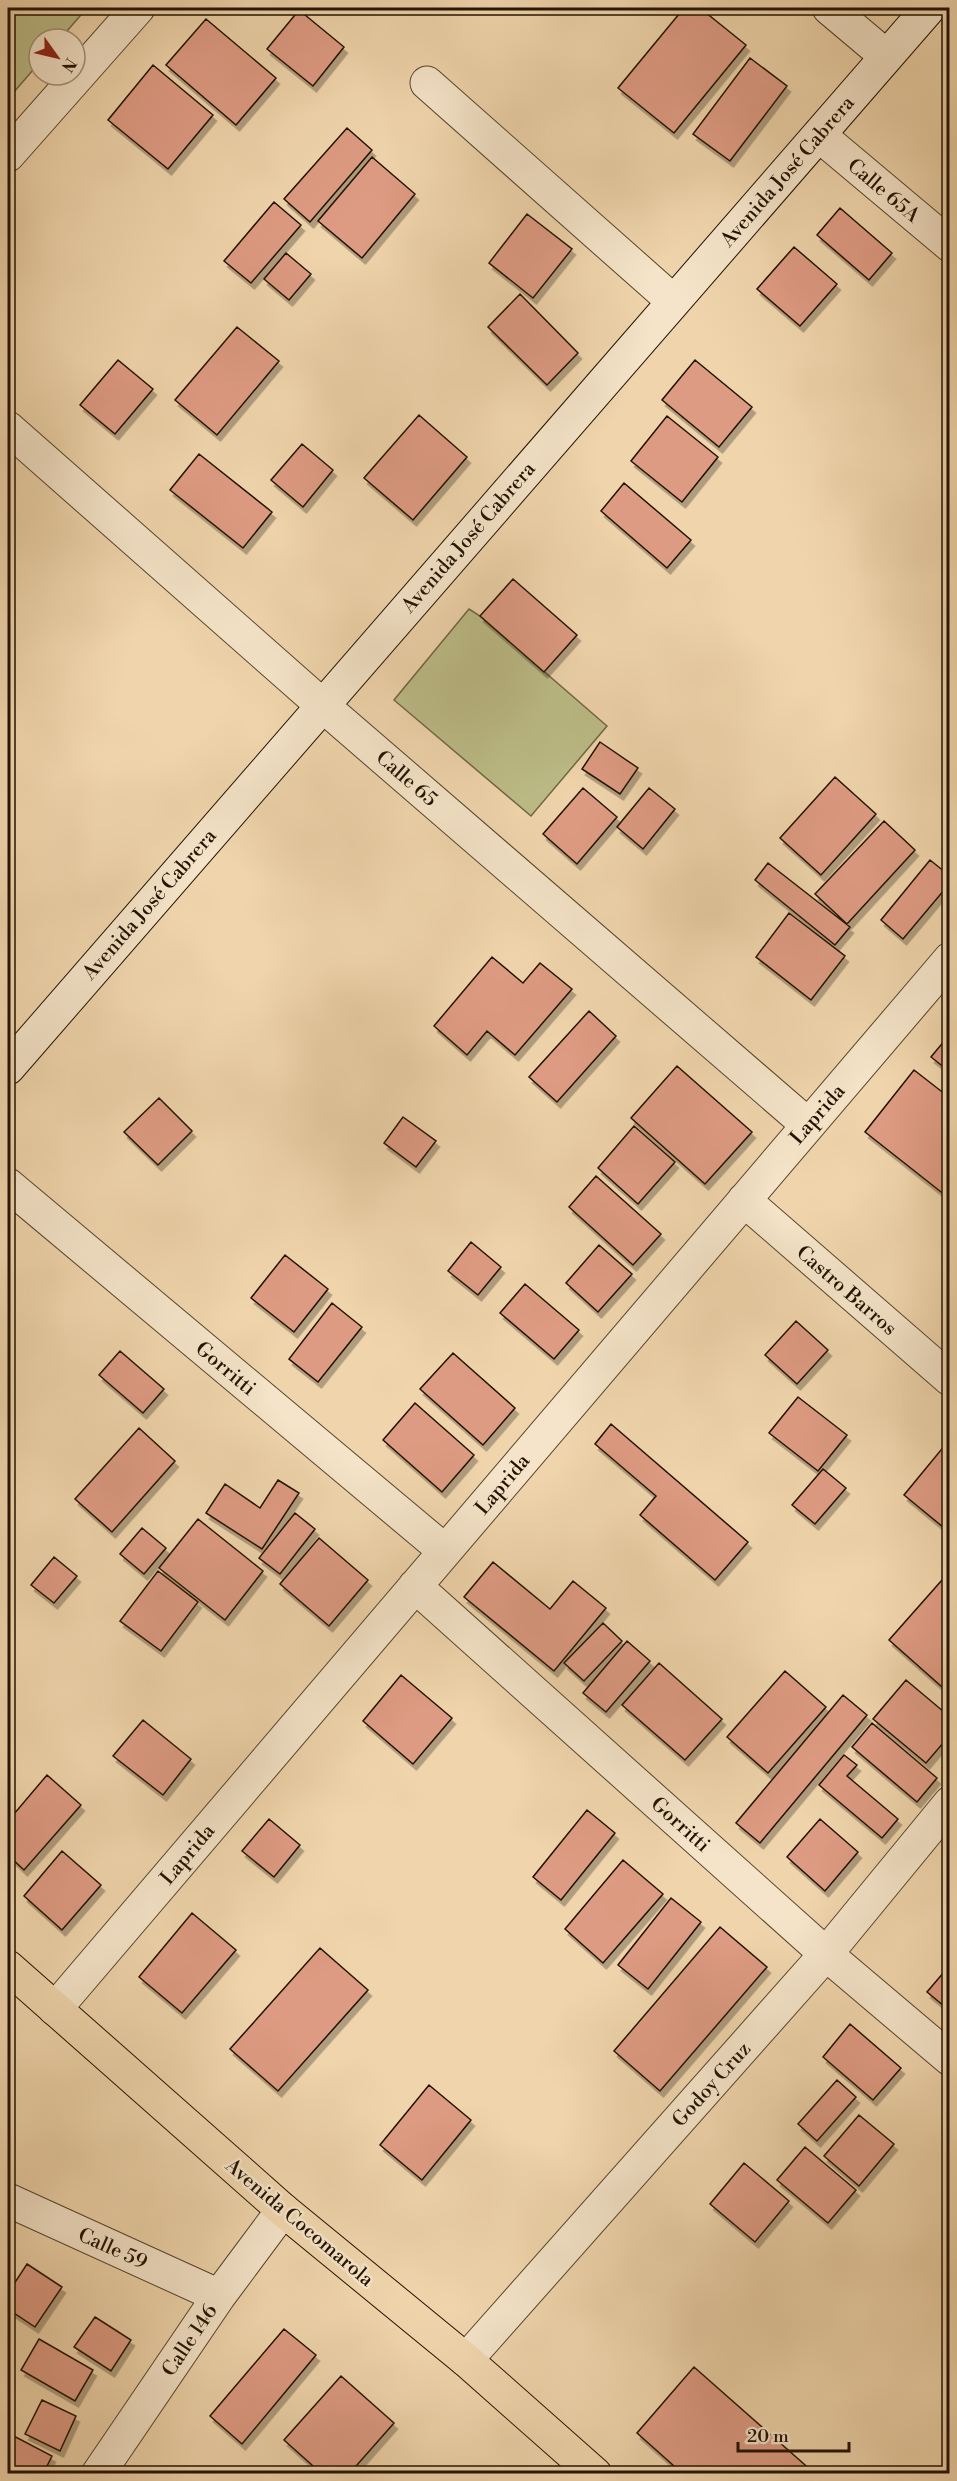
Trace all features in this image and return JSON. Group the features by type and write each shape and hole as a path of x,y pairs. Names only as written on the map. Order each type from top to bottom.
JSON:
{"main road":[{"name":"Avenida Cocomarola","path":"8,1967 284,2210 466,2360 596,2474"}],"street":[{"path":"8,155 138,8"},
{"path":"829,8 886,56"},
{"name":"Avenida José Cabrera","path":"8,1068 928,8"},
{"path":"427,83 673,302"},
{"name":"Calle 65A","path":"819,135 950,245"},
{"name":"Calle 65","path":"8,428 322,705 808,1125"},
{"name":"Laprida","path":"55,2008 950,959"},
{"name":"Gorritti","path":"8,1185 445,1551"},
{"name":"Castro Barros","path":"744,1200 950,1379"},
{"name":"Gorritti","path":"414,1586 826,1954 950,2059"},
{"name":"Godoy Cruz","path":"466,2360 826,1954 950,1803"},
{"name":"Calle 59","path":"8,2200 219,2296"},
{"name":"Calle 146","path":"98,2474 219,2296 284,2210"}],"green space":[{"path":"8,8 87,8 70,27 27,27 27,77 8,99"},
{"path":"469,609 607,726 531,816 394,700"}],"building":[{"path":"684,8 700,8 746,45 674,133 618,88"},
{"path":"299,10 344,47 313,86 267,49"},
{"path":"206,19 276,78 236,125 166,65"},
{"path":"750,58 787,86 730,161 693,134"},
{"path":"153,65 213,115 168,169 108,120"},
{"path":"347,128 372,150 310,222 284,199"},
{"path":"372,157 415,194 362,258 318,221"},
{"path":"274,202 301,225 251,283 224,261"},
{"path":"840,208 892,253 869,280 817,235"},
{"path":"527,214 572,249 533,298 489,263"},
{"path":"794,247 837,284 800,326 757,289"},
{"path":"286,253 311,274 289,300 264,279"},
{"path":"520,294 578,353 547,385 488,327"},
{"path":"237,327 279,361 217,435 175,400"},
{"path":"118,360 153,389 115,434 80,405"},
{"path":"695,360 752,407 719,447 662,400"},
{"path":"419,415 467,457 413,520 364,478"},
{"path":"667,416 718,457 682,502 631,461"},
{"path":"302,444 333,470 303,507 271,480"},
{"path":"199,454 272,512 243,548 170,490"},
{"path":"624,483 691,540 667,568 601,511"},
{"path":"513,579 577,635 544,672 480,616"},
{"path":"600,742 638,768 620,794 582,769"},
{"path":"835,777 876,814 821,875 780,838"},
{"path":"583,788 617,817 577,864 543,834"},
{"path":"649,788 675,809 643,849 617,827"},
{"path":"884,821 915,850 847,924 815,894"},
{"path":"930,860 950,876 950,883 903,939 881,920"},
{"path":"768,863 850,927 835,945 755,880"},
{"path":"789,913 845,956 811,1000 756,957"},
{"path":"492,957 523,983 540,963 572,989 515,1055 487,1031 467,1055 434,1026"},
{"path":"589,1011 616,1036 557,1102 529,1077"},
{"path":"950,1034 950,1072 931,1057"},
{"path":"677,1066 752,1132 705,1184 631,1118"},
{"path":"914,1070 950,1098 950,1199 865,1132"},
{"path":"159,1098 192,1131 158,1165 124,1132"},
{"path":"403,1117 436,1141 416,1167 384,1143"},
{"path":"634,1126 675,1162 638,1204 598,1168"},
{"path":"596,1176 661,1234 633,1265 569,1207"},
{"path":"471,1242 501,1267 478,1295 448,1271"},
{"path":"599,1245 632,1274 598,1312 566,1283"},
{"path":"285,1255 328,1289 294,1332 251,1298"},
{"path":"525,1284 579,1330 554,1359 500,1313"},
{"path":"332,1303 362,1327 318,1382 289,1359"},
{"path":"796,1321 828,1350 797,1384 765,1355"},
{"path":"120,1351 164,1389 143,1413 99,1375"},
{"path":"453,1353 515,1408 483,1445 420,1389"},
{"path":"798,1397 847,1435 818,1471 769,1433"},
{"path":"415,1403 474,1455 442,1492 383,1440"},
{"path":"611,1424 748,1542 715,1580 640,1515 656,1496 595,1444"},
{"path":"139,1428 175,1461 112,1532 75,1499"},
{"path":"950,1439 950,1531 949,1532 904,1495"},
{"path":"823,1469 846,1488 815,1524 792,1505"},
{"path":"278,1480 299,1493 262,1549 206,1513 225,1484 260,1508"},
{"path":"295,1513 315,1529 280,1574 259,1558"},
{"path":"198,1519 263,1571 225,1620 159,1568"},
{"path":"142,1528 166,1548 144,1574 120,1554"},
{"path":"319,1538 368,1580 329,1626 280,1584"},
{"path":"54,1557 77,1576 54,1603 31,1585"},
{"path":"493,1562 550,1609 573,1581 606,1608 554,1671 464,1597"},
{"path":"158,1571 198,1602 161,1651 120,1621"},
{"path":"950,1571 950,1694 889,1640"},
{"path":"603,1623 622,1641 584,1681 564,1663"},
{"path":"627,1641 650,1661 606,1712 583,1693"},
{"path":"659,1663 722,1719 685,1760 622,1705"},
{"path":"785,1671 826,1707 768,1773 727,1737"},
{"path":"401,1675 452,1718 413,1764 363,1721"},
{"path":"906,1680 950,1717 950,1735 926,1763 873,1719"},
{"path":"843,1695 867,1715 760,1843 736,1823"},
{"path":"143,1720 191,1759 163,1795 113,1756"},
{"path":"872,1723 937,1778 917,1802 852,1747"},
{"path":"844,1755 857,1765 847,1776 898,1819 882,1838 819,1785"},
{"path":"47,1775 81,1805 24,1870 8,1855 8,1821"},
{"path":"587,1810 615,1833 561,1900 533,1877"},
{"path":"269,1819 300,1845 274,1877 242,1851"},
{"path":"820,1819 858,1852 825,1891 787,1857"},
{"path":"62,1851 101,1885 62,1930 24,1896"},
{"path":"623,1860 663,1894 603,1963 565,1929"},
{"path":"671,1898 701,1922 648,1989 618,1965"},
{"path":"192,1913 236,1950 182,2013 139,1977"},
{"path":"720,1927 767,1967 660,2091 614,2051"},
{"path":"320,1948 368,1990 278,2091 230,2049"},
{"path":"950,1965 950,2011 927,1992"},
{"path":"850,2024 901,2068 873,2100 823,2057"},
{"path":"837,2080 856,2097 817,2141 798,2124"},
{"path":"429,2085 471,2120 422,2180 380,2145"},
{"path":"859,2115 894,2144 859,2186 824,2156"},
{"path":"805,2147 856,2190 828,2223 777,2180"},
{"path":"744,2163 789,2201 755,2242 710,2204"},
{"path":"27,2264 62,2287 35,2327 8,2309 8,2293"},
{"path":"95,2317 131,2340 111,2371 74,2347"},
{"path":"284,2329 316,2355 242,2444 210,2416"},
{"path":"39,2339 93,2370 75,2401 21,2370"},
{"path":"694,2367 813,2472 811,2474 683,2474 637,2433"},
{"path":"341,2376 394,2423 349,2474 322,2474 284,2440"},
{"path":"42,2400 76,2416 60,2451 25,2434"},
{"path":"8,2433 52,2456 43,2474 13,2474 8,2471"}]}
